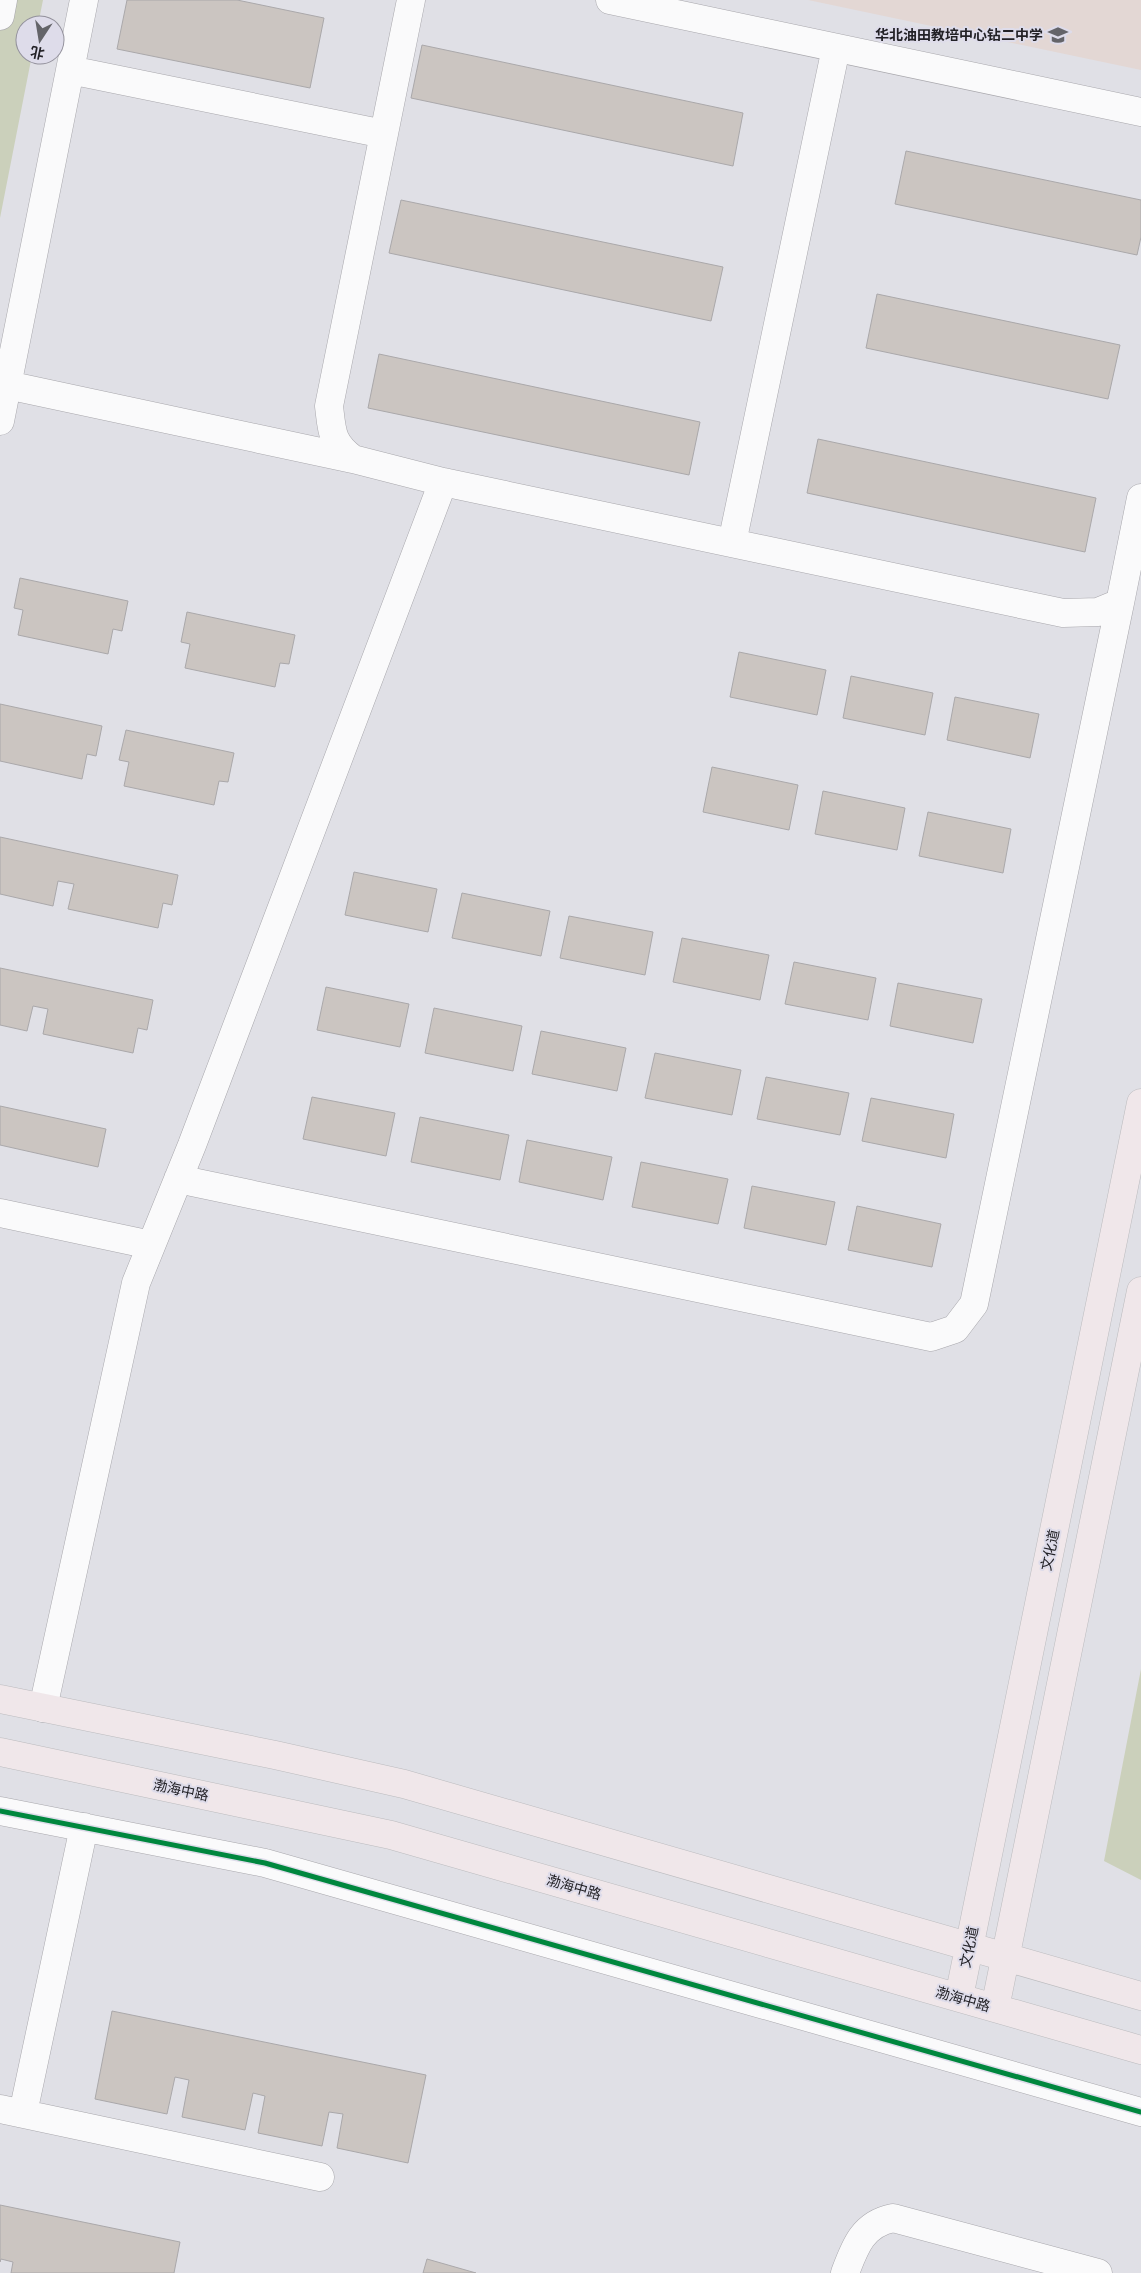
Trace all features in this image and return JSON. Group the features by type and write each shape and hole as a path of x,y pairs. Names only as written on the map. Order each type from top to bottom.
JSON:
{"main road":[{"name":"文化道","path":"959,1997 1141,1103"},
{"path":"995,2008 1141,1291"},
{"path":"0,1699 404,1784 1141,1996"},
{"name":"渤海中路","path":"0,1752 391,1835 1141,2050"}],"street":[{"path":"0,16 3,0"},
{"path":"0,421 84,0"},
{"path":"353,459 340,450 333,438 329,406 411,0"},
{"path":"610,0 1141,112"},
{"path":"732,543 836,48"},
{"path":"70,70 384,134"},
{"path":"7,385 353,459 443,482 1064,612 1098,612 1120,603"},
{"path":"43,1708 136,1283 178,1180 443,482"},
{"path":"178,1180 931,1337 956,1329 974,1304 1141,498"},
{"path":"0,1213 151,1245"},
{"path":"0,1810 265,1864 362,1889 1141,2112"},
{"path":"84,1827 12,2111 320,2177"},
{"path":"845,2273 855,2245 878,2221 893,2218 1098,2273"}],"shaded area":[{"name":"华北油田教培中心钻二中学","path":"808,0 1141,0 1141,70"}],"green space":[{"path":"0,0 43,0 40,15 15,15 15,65 30,65 0,218"},
{"path":"1141,1669 1141,1880 1104,1861"}],"building":[{"path":"127,0 237,0 324,18 310,88 117,49"},
{"path":"422,45 743,113 733,166 411,98"},
{"path":"906,151 1141,200 1141,237 1137,255 895,204"},
{"path":"401,200 723,267 711,321 389,253"},
{"path":"877,294 1120,345 1108,399 866,348"},
{"path":"379,354 700,422 689,475 368,408"},
{"path":"818,439 1096,498 1085,552 807,493"},
{"path":"20,578 128,601 122,631 113,629 108,654 18,635 23,610 14,608"},
{"path":"187,612 295,635 289,664 280,663 275,687 185,668 190,644 181,642"},
{"path":"739,652 826,670 817,715 730,697"},
{"path":"851,676 933,693 925,735 843,718"},
{"path":"955,697 1039,714 1030,758 947,740"},
{"path":"0,704 102,726 96,756 87,754 82,779 0,761"},
{"path":"126,730 234,753 228,782 219,781 214,805 124,786 129,762 119,760"},
{"path":"712,767 798,785 789,830 703,812"},
{"path":"823,791 905,808 897,850 815,834"},
{"path":"928,812 1011,829 1003,873 919,856"},
{"path":"0,837 178,875 172,905 163,903 158,928 68,909 74,884 58,881 53,906 0,894"},
{"path":"354,872 437,889 428,932 345,915"},
{"path":"462,893 550,911 541,956 452,938"},
{"path":"569,916 653,932 645,975 560,958"},
{"path":"682,938 769,955 760,1000 673,982"},
{"path":"794,962 876,978 868,1020 785,1004"},
{"path":"0,968 153,1000 147,1030 138,1028 133,1053 43,1034 48,1009 33,1006 27,1031 0,1025"},
{"path":"898,983 982,999 973,1043 890,1026"},
{"path":"326,987 409,1004 400,1047 317,1030"},
{"path":"434,1008 522,1026 513,1071 425,1053"},
{"path":"541,1031 626,1048 617,1091 532,1074"},
{"path":"655,1053 741,1070 732,1115 645,1098"},
{"path":"766,1077 849,1093 840,1135 757,1119"},
{"path":"312,1097 395,1113 386,1156 303,1139"},
{"path":"871,1098 954,1114 946,1158 862,1141"},
{"path":"0,1106 106,1129 98,1167 0,1145"},
{"path":"420,1117 509,1135 500,1180 411,1162"},
{"path":"527,1140 612,1157 603,1200 519,1182"},
{"path":"641,1162 728,1179 718,1224 632,1207"},
{"path":"752,1186 835,1202 826,1245 744,1228"},
{"path":"857,1206 941,1224 932,1267 848,1250"},
{"path":"112,2011 426,2075 408,2163 337,2148 343,2114 329,2112 322,2146 258,2133 265,2096 253,2093 245,2130 182,2117 189,2080 175,2077 167,2114 95,2099"},
{"path":"0,2205 180,2242 174,2273 11,2273 13,2262 1,2259 0,2262"},
{"path":"427,2259 476,2273 423,2273"}],"cycle path":[{"path":"0,1811 265,1863 1141,2112"}],"place":[{"name":"华北油田教培中心钻二中学","path":"1058,35"}]}
